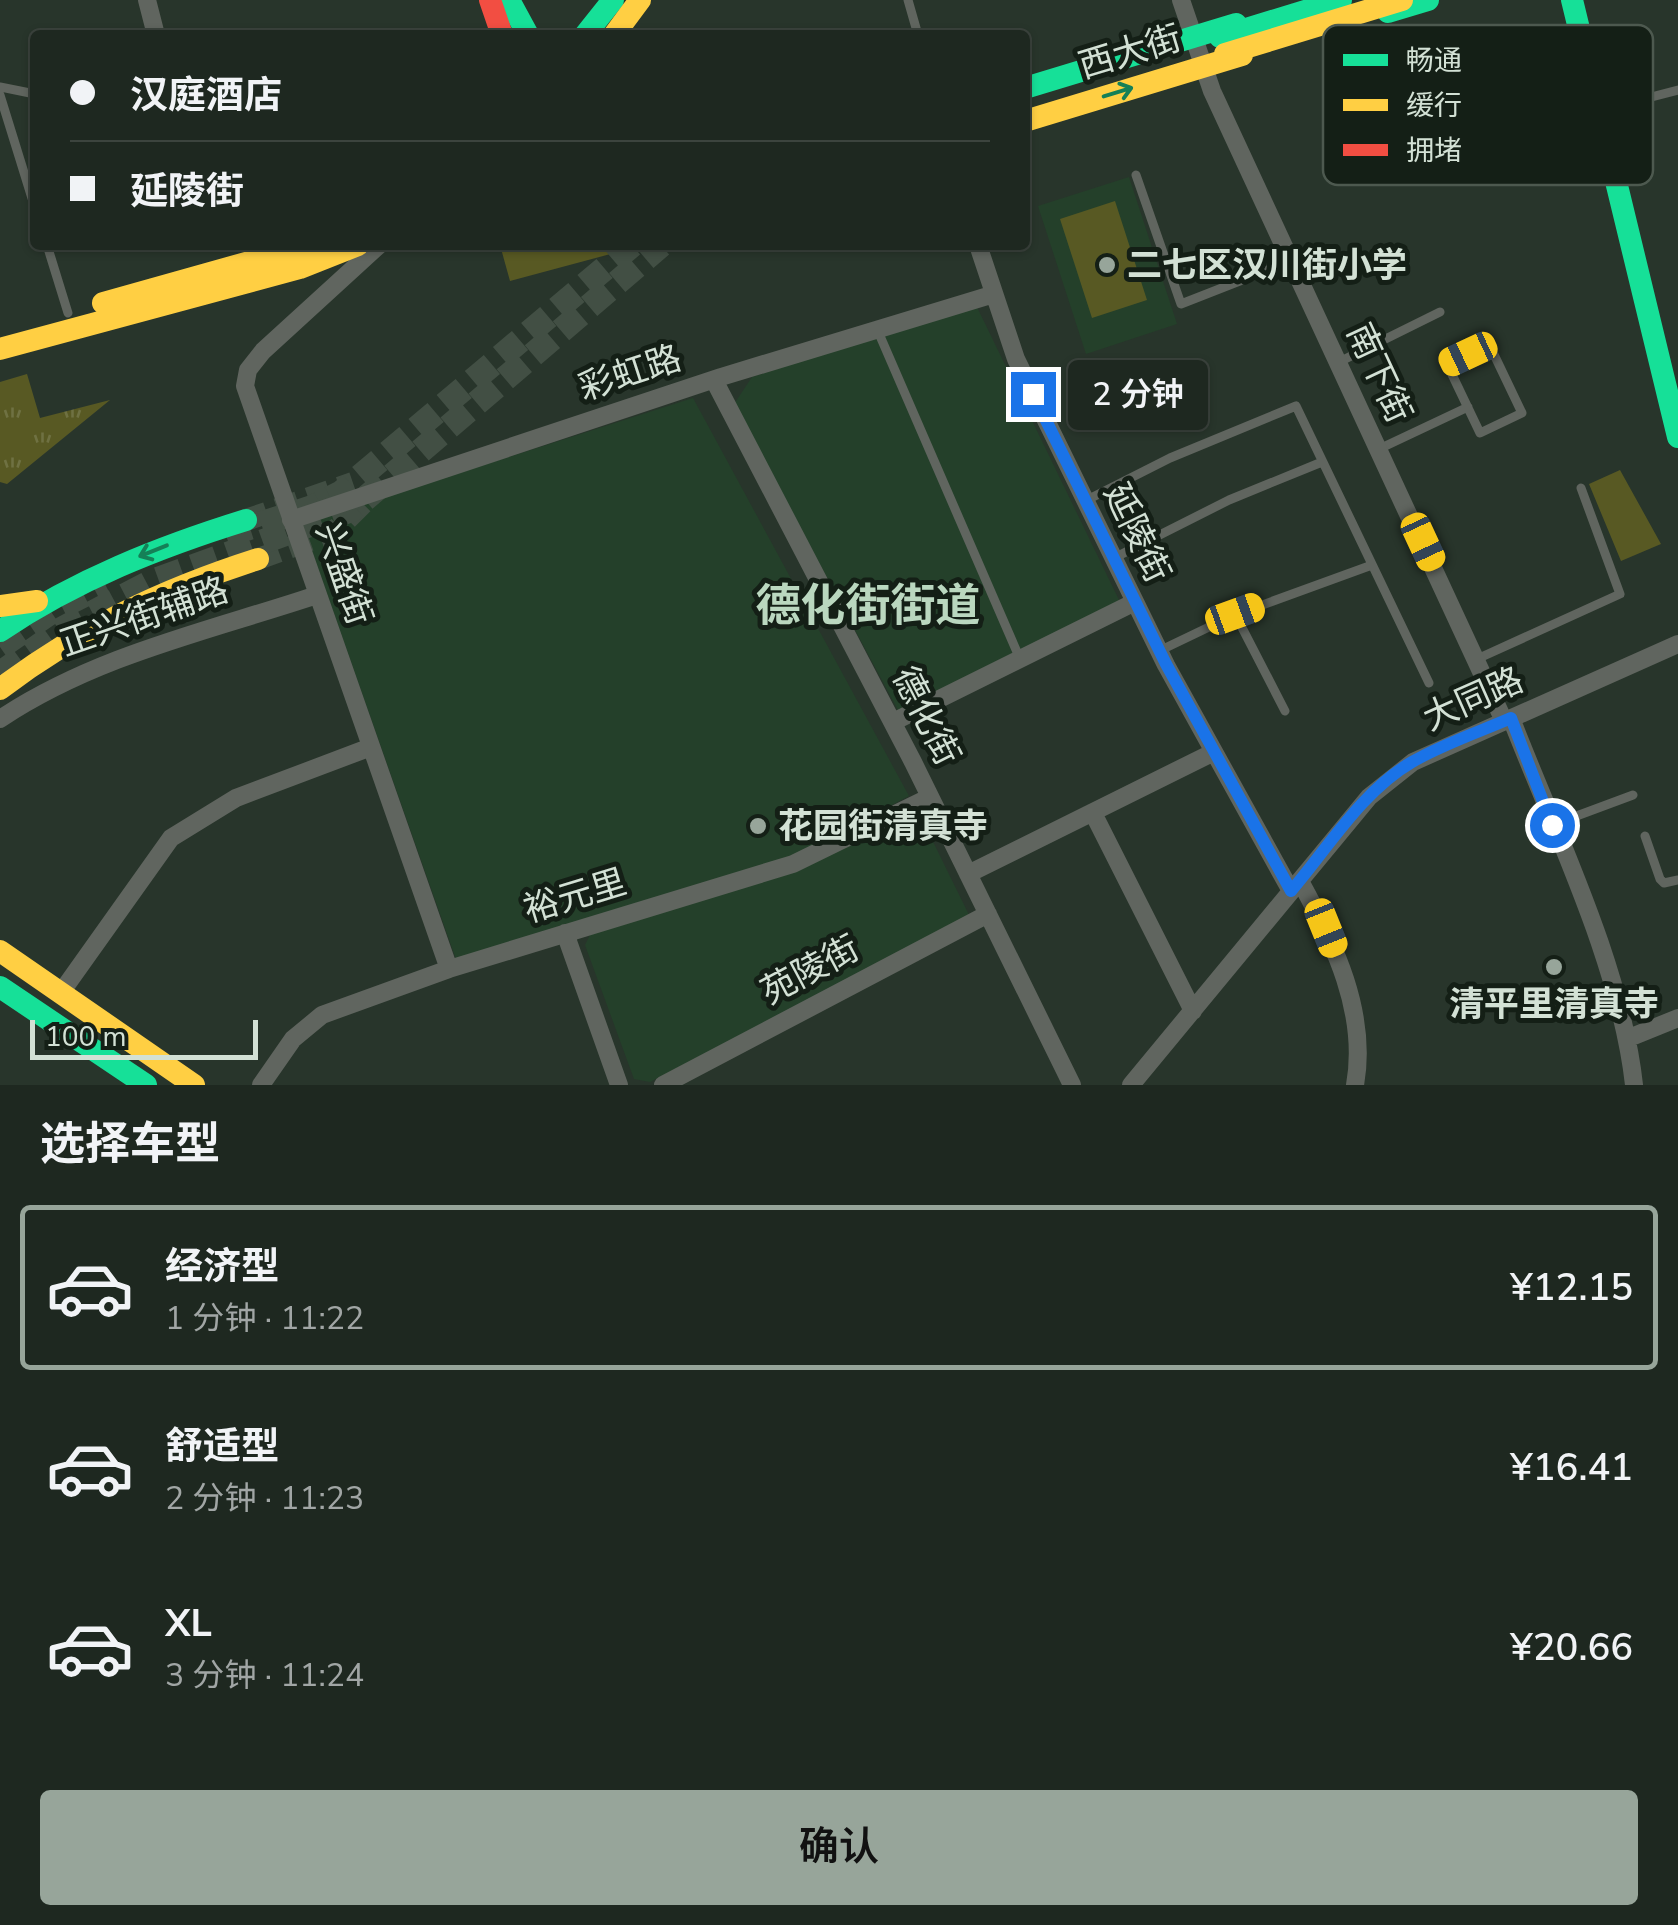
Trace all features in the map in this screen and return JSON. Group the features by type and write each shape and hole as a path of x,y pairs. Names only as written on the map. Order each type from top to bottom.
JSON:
{"street":[{"path":"147,0 155,30"},
{"path":"490,0 500,30"},
{"path":"509,0 525,30"},
{"path":"589,30 613,0"},
{"path":"618,30 640,0"},
{"name":"南下街","path":"1180,0 1197,52 1291,261 1508,720 1552,825 1629,1038 1634,1085"},
{"name":"西大街","path":"1030,119 1316,0"},
{"name":"西大街","path":"1341,0 1222,45 1402,0"},
{"name":"西大街","path":"1030,87 1428,0"},
{"path":"1572,0 1579,25"},
{"path":"1619,185 1678,438"},
{"path":"0,332 292,250"},
{"path":"0,349 300,268 345,250"},
{"name":"兴盛街","path":"373,250 263,350 245,378 449,970"},
{"name":"延陵街","path":"979,250 1016,359 1159,650 1214,752 1326,928 1348,986 1360,1060 1356,1085"},
{"name":"彩虹路","path":"291,520 714,380 991,294"},
{"name":"德化街","path":"714,380 892,722 1072,1085"},
{"name":"正兴街辅路","path":"0,632 50,598 148,553 246,520"},
{"name":"正兴街辅路","path":"0,689 88,626 154,594 258,559"},
{"name":"正兴街辅路","path":"0,719 39,693 102,664 317,594"},
{"path":"0,606 50,598"},
{"path":"892,722 1135,602"},
{"name":"大同路","path":"1131,1085 1369,797 1392,776 1413,762 1678,644"},
{"path":"60,994 171,838 236,798 371,747"},
{"path":"968,874 1214,752"},
{"name":"裕元里","path":"261,1085 293,1039 322,1016 449,970 793,864 930,797"},
{"path":"1093,813 1193,1010"},
{"name":"苑陵街","path":"671,1083 988,914"},
{"path":"566,933 619,1085"},
{"path":"0,951 194,1085"},
{"path":"3,996 133,1081"},
{"path":"1629,1038 1678,1018"}],"lane":[{"path":"908,0 917,30"},
{"path":"1653,96 1678,90"},
{"path":"30,94 0,91 30,191"},
{"path":"1136,174 1181,304 1291,261"},
{"path":"48,250 68,313"},
{"path":"1339,362 1440,312"},
{"path":"877,330 1020,659"},
{"path":"1489,344 1522,413 1480,433 1468,407 1447,364 1489,344"},
{"path":"1086,501 1296,406 1429,684"},
{"path":"1380,449 1468,407"},
{"path":"1114,558 1230,500 1322,462"},
{"path":"1476,659 1620,594 1581,488"},
{"path":"1159,650 1235,614 1372,566"},
{"path":"1235,614 1285,711"},
{"path":"1552,825 1633,795"},
{"path":"1645,836 1660,878 1664,883 1678,880"}],"shaded area":[{"name":"二七区汉川街小学","path":"1129,177 1177,324 1086,354 1038,206"},
{"path":"976,305 1120,602 899,712 734,404 752,377"},
{"path":"693,398 909,796 792,857 457,962 302,523"},
{"path":"917,809 970,917 650,1082 634,1079 585,945 591,933"}],"green space":[{"path":"1115,201 1147,300 1092,318 1060,219"},
{"path":"501,250 625,250 510,281"},
{"path":"27,374 40,418 110,400 7,484 0,482 0,382"},
{"path":"1620,470 1661,544 1621,561 1589,484"}],"tunnel":[{"path":"226,535 311,508 341,493 626,250"},
{"path":"0,674 64,628 151,582 353,509 655,250"},
{"path":"246,520 353,483"},
{"path":"258,559 335,531 371,495"},
{"path":"0,647 52,611 105,584"}],"traffic: fast":[{"path":"509,0 525,30"},
{"path":"589,30 613,0"},
{"path":"1220,37 1341,0"},
{"path":"1388,12 1428,0"},
{"path":"1572,0 1578,25"},
{"path":"1030,86 1236,24"},
{"path":"1617,185 1678,437"},
{"path":"0,631 119,566 246,520"},
{"path":"0,987 146,1085"}],"traffic: slow":[{"path":"618,30 640,0"},
{"path":"1225,54 1402,0"},
{"path":"1030,119 1242,55"},
{"path":"103,303 292,250"},
{"path":"0,349 300,268 345,250"},
{"path":"0,689 60,648 123,613 258,559"},
{"path":"0,606 37,601"},
{"path":"0,951 194,1085"}],"traffic: jam":[{"path":"490,0 500,30"}],"place":[{"name":"二七区汉川街小学","path":"1107,265"},
{"name":"花园街清真寺","path":"758,826"},
{"name":"清平里清真寺","path":"1554,967"}],"district":[{"name":"德化街街道","path":"868,606"}],"route":[{"path":"1033,394 1166,664 1291,891 1369,797 1392,776 1413,762 1511,718 1552,825"}]}
